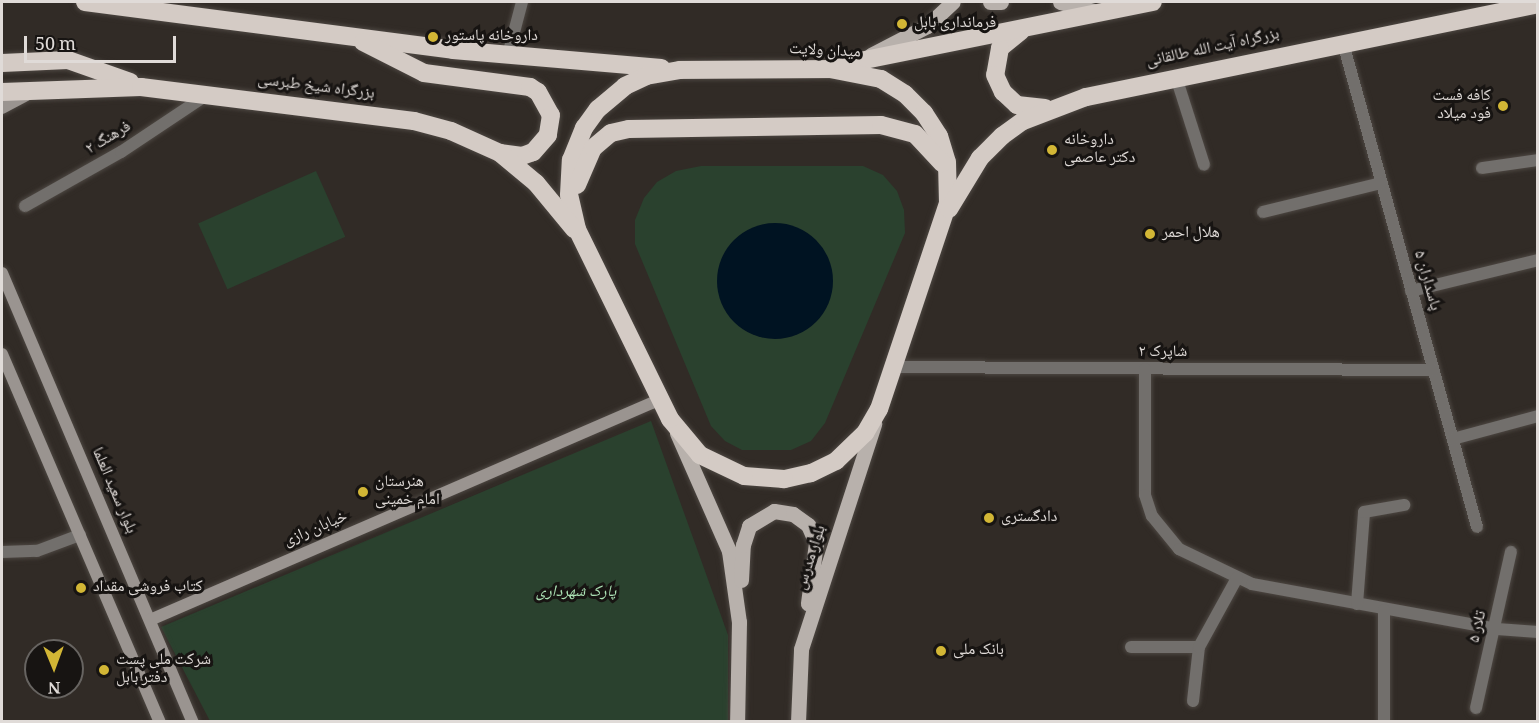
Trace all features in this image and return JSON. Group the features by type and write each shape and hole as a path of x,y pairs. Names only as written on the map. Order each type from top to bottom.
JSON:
{"highway":[{"path":"85,2 146,6 351,36 508,55 680,70"},
{"path":"818,69 1153,2"},
{"name":"بزرگراه آیت الله طالقانی","path":"945,216 980,158 1002,136 1023,121 1086,97 1538,4"},
{"path":"1037,25 1013,35 1000,48 995,75 1003,92 1017,105 1035,109 1086,97"},
{"path":"351,36 424,73 530,87 538,92 551,115 548,135 533,152 522,156 500,153"},
{"path":"2,63 68,60 141,87"},
{"name":"میدان ولایت","path":"818,69 869,75 905,94 924,113 939,136 949,181 945,216 879,410 865,433 841,457 811,473 784,479 750,478 720,467 692,447 670,419 579,231 569,171 579,138 590,118 625,86 646,76 680,70 818,69"},
{"name":"بزرگراه شیخ طبرسی","path":"2,92 141,87 414,121 451,131 500,153 536,183 579,231"},
{"path":"579,231 577,182 586,159 605,137 629,129 889,126 923,139 942,163 949,181"}],"main road":[{"path":"861,61 927,26 953,2"},
{"path":"990,2 1001,2"},
{"path":"1060,2 1103,12"},
{"path":"2,108 36,90"},
{"name":"بلوار سعید العلما","path":"2,273 194,722"},
{"path":"2,354 160,722"},
{"name":"خیابان رازی","path":"150,620 661,399"},
{"name":"بلوار مدرس","path":"798,722 801,649 879,410"},
{"path":"670,419 725,537 739,622"},
{"path":"737,722 739,622 745,535 764,514 793,514 808,525 816,543 801,649"}],"street":[{"path":"508,55 522,2"},
{"name":"پاسداران ۵","path":"1343,43 1477,527"},
{"path":"1176,77 1204,165"},
{"name":"فرهنگ ۲","path":"25,206 121,152 208,94"},
{"path":"1482,168 1538,160"},
{"path":"1263,212 1381,183"},
{"path":"1411,291 1538,260"},
{"name":"شاپرک ۲","path":"893,367 1433,369"},
{"path":"1146,369 1145,495 1152,516 1179,549 1252,584 1384,610 1497,628 1538,632"},
{"path":"1453,439 1538,416"},
{"path":"1357,604 1364,512 1404,505"},
{"path":"2,552 37,551 80,535"},
{"name":"تلار ۵","path":"1476,708 1497,628 1511,552"},
{"path":"1193,701 1199,647 1237,578"},
{"path":"1384,610 1384,722"},
{"path":"1131,647 1199,647"}],"green space":[{"path":"701,166 863,166 883,175 897,191 904,210 905,233 825,423 811,441 791,450 742,450 725,441 711,426 635,244 635,220 644,198 657,182 676,171"},
{"path":"316,171 345,237 227,289 198,223"},
{"name":"پارک شهرداری","path":"651,421 728,635 728,721 210,721 161,627"}],"water":[{"path":"775,223 797,228 816,240 828,259 833,281 828,303 816,322 797,334 775,339 753,334 734,322 722,303 717,281 722,259 734,240 753,228"}],"place":[{"name":"فرمانداری بابل","path":"902,24"},
{"name":"داروخانه پاستور","path":"433,37"},
{"name":"کافه فست فود میلاد","path":"1503,106"},
{"name":"داروخانه دکتر عاصمی","path":"1052,150"},
{"name":"هلال احمر","path":"1150,234"},
{"name":"هنرستان امام خمینی","path":"363,492"},
{"name":"دادگستری","path":"989,518"},
{"name":"کتاب فروشی مقداد","path":"81,588"},
{"name":"بانک ملی","path":"941,651"},
{"name":"شرکت ملی پست دفتر بابل","path":"104,670"}]}
